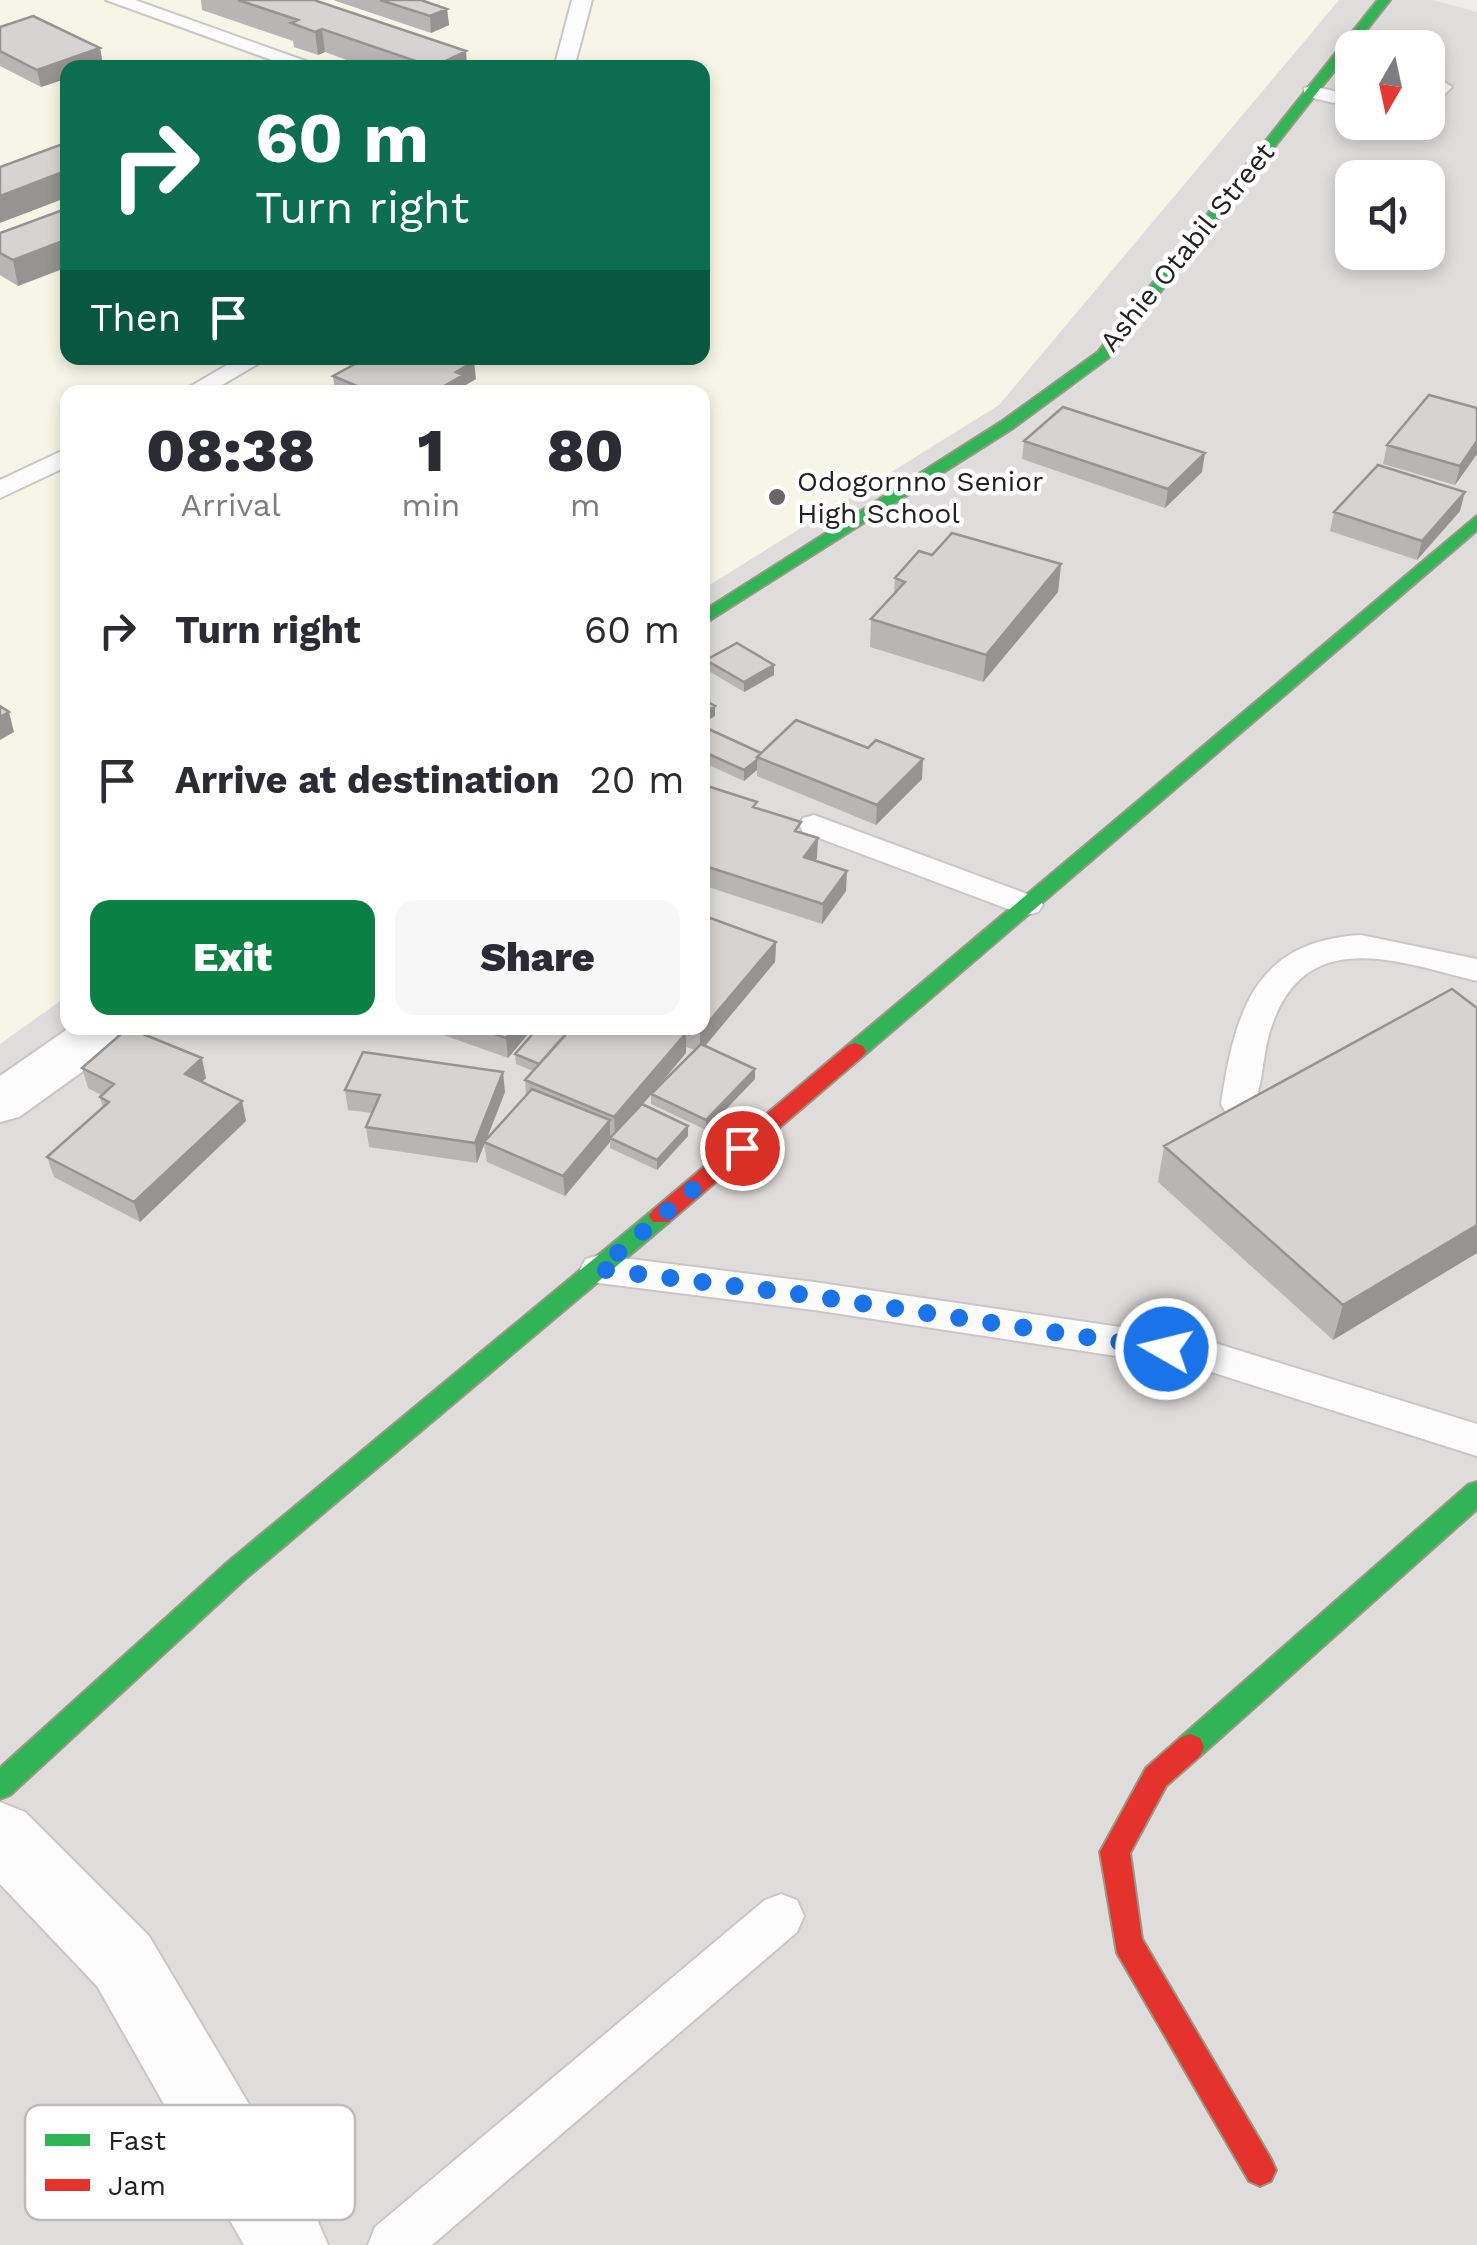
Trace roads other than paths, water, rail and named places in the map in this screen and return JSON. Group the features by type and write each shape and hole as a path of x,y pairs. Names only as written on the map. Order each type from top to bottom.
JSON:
{"street":[{"name":"Ashie Otabil Street","path":"710,615 1008,424 1102,354 1384,0"},
{"path":"0,1786 252,1558 599,1269 1477,521"},
{"path":"0,1103 96,1035"},
{"path":"1260,2170 1128,1943 1115,1852 1156,1777 1477,1493"},
{"path":"0,1835 123,1961 207,2105"},
{"path":"273,2220 288,2245"}],"lane":[{"path":"116,0 153,4 296,60"},
{"path":"566,60 582,0"},
{"path":"1311,92 1335,98"},
{"path":"211,385 244,365"},
{"path":"0,490 60,460"},
{"path":"814,825 1026,905"},
{"path":"1238,1104 1246,1048 1279,976 1310,959 1348,946 1389,950 1477,970"},
{"path":"599,1269 814,1296 1202,1354 1477,1440"},
{"path":"393,2245 781,1916"}],"place":[{"name":"Odogornno Senior High School","path":"777,497"}]}
